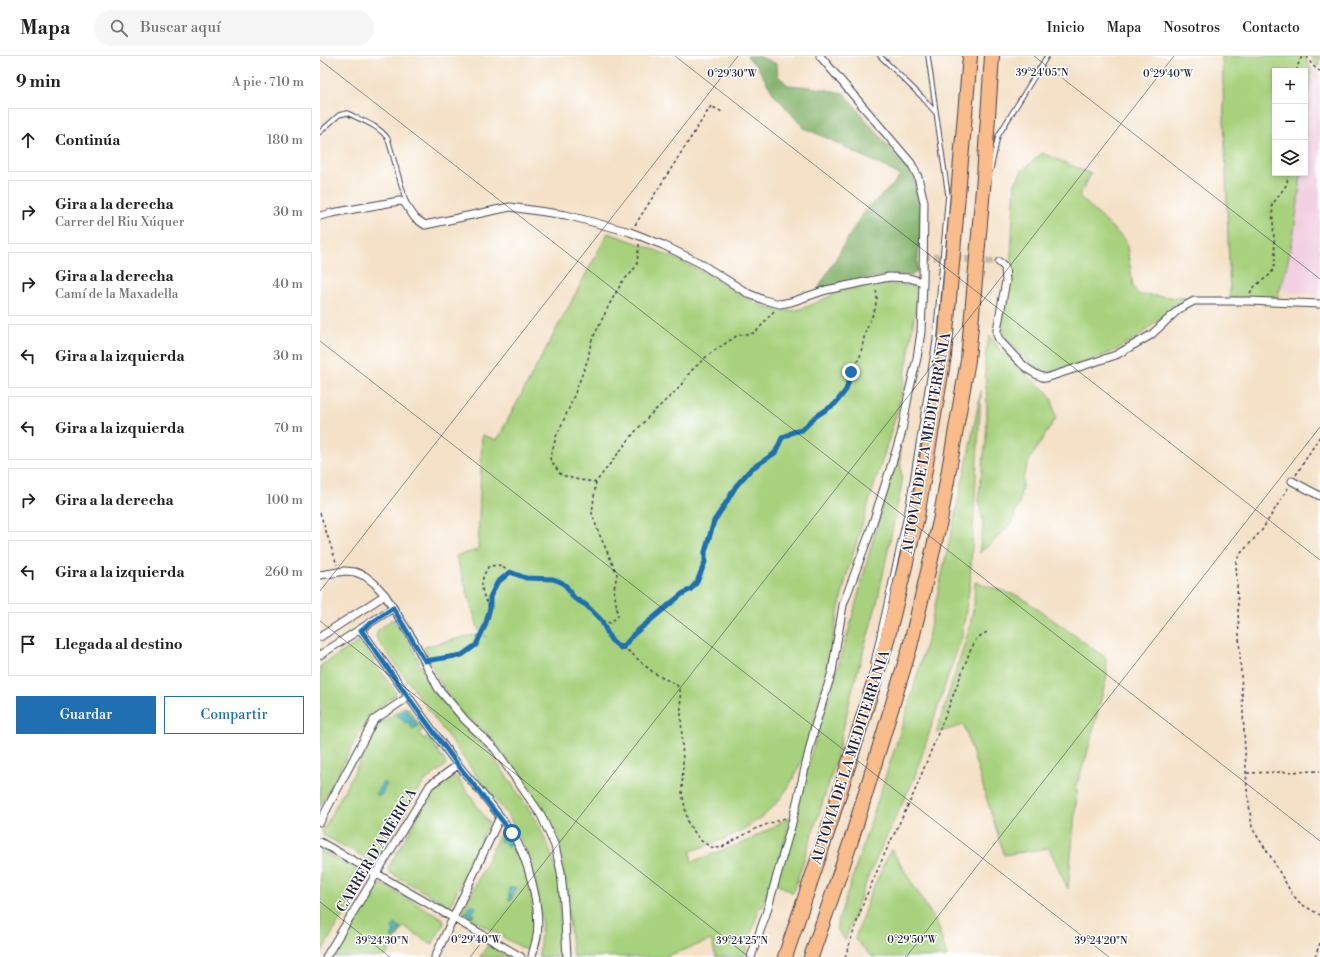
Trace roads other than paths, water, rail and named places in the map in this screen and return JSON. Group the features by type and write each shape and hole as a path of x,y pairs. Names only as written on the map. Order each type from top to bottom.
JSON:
{"highway":[{"name":"AUTOVIA DE LA MEDITERRÀNIA","path":"785,957 886,644 916,517 942,364 970,56"},
{"name":"AUTOVIA DE LA MEDITERRÀNIA","path":"811,957 851,841 907,654 940,521 968,360 984,177 992,56"}],"street":[{"path":"751,957 766,914 794,815 815,726 832,672 843,605 869,535 901,435 921,332 924,202 918,177 911,162 820,56"},
{"path":"320,216 399,201 404,202 415,218 426,225 510,207 566,215 630,232 663,244 698,262 749,294 780,304 791,302 826,290 889,277 909,278 923,282"},
{"path":"999,262 1005,267 1006,281 997,335 1000,341 1031,371 1046,378 1116,355 1151,335 1179,309 1194,301 1250,301 1320,304"},
{"path":"1292,481 1320,496"},
{"path":"320,575 339,572 355,572 365,576 385,595 425,661 438,688 465,720 495,749 541,815 555,846 561,872 566,957"},
{"path":"320,636 385,595"},
{"path":"320,656 393,608"},
{"path":"361,630 458,765 512,833 524,859 532,882 537,918 537,937 532,957"},
{"path":"320,822 374,720 408,697"},
{"name":"CARRER D'AMÈRICA","path":"326,957 430,785 458,765"},
{"path":"435,957 500,817"},
{"path":"320,842 521,957"}],"lane":[{"path":"880,56 922,97 936,114"},
{"path":"872,668 908,506 935,342 948,195 928,56"},
{"path":"991,174 998,136 1047,56"},
{"path":"320,132 339,115 347,113 379,129 385,134 388,139 407,206"},
{"path":"974,287 986,204"},
{"path":"852,752 867,691"}],"water":[{"path":"406,709 418,726 413,729 408,721 405,723 397,715"},
{"path":"383,782 387,784 381,795 378,796 376,793"},
{"path":"503,834 506,835 511,844 510,847 507,846 504,841 500,841"},
{"path":"517,887 511,899 509,900 509,888"},
{"path":"471,904 476,907 472,914 474,915 473,917 466,913"},
{"path":"395,924 401,928 394,939 391,938 394,931 392,928"}],"tunnel":[{"path":"923,256 999,262"}]}
